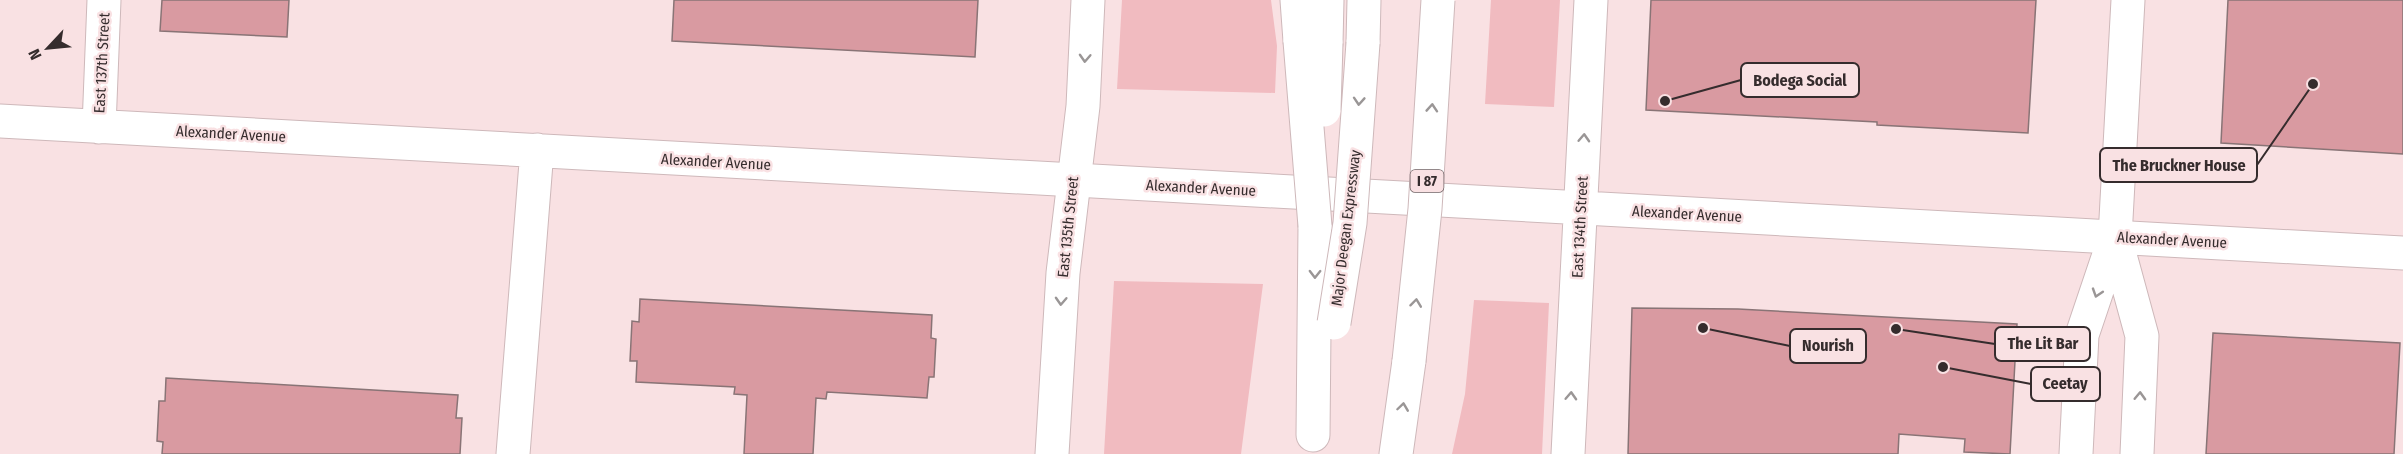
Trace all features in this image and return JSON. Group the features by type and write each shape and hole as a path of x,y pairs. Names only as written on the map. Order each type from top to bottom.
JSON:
{"main road":[{"name":"East 137th Street","path":"99,127 105,0"},
{"name":"East 135th Street","path":"1052,454 1063,273 1083,106 1088,0"},
{"path":"1297,0 1313,42"},
{"path":"1324,323 1316,226 1313,42 1327,0"},
{"name":"Major Deegan Expressway","path":"1311,445 1324,323 1350,223 1364,0"},
{"name":"I 87","path":"1396,454 1409,361 1425,209 1438,0"},
{"name":"East 134th Street","path":"1568,454 1591,0"},
{"path":"2076,454 2082,335 2115,237 2128,0"},
{"name":"Alexander Avenue","path":"0,121 2403,253"},
{"path":"513,454 537,150"},
{"path":"2115,237 2142,336 2137,454"}],"shaded area":[{"path":"1122,0 1271,0 1277,46 1275,93 1117,89"},
{"path":"1491,0 1560,0 1554,107 1485,104"},
{"path":"1114,281 1263,284 1241,454 1104,454"},
{"path":"1474,300 1549,303 1542,454 1452,454 1465,394"}],"building":[{"path":"162,0 289,0 287,37 160,31"},
{"path":"674,0 978,0 975,57 672,41"},
{"path":"1651,0 2036,0 2028,133 1877,125 1877,122 1646,110"},
{"path":"2228,0 2403,0 2403,154 2221,143"},
{"path":"640,299 932,315 931,338 936,339 934,377 929,377 927,398 827,392 826,399 816,398 813,454 744,454 747,395 734,394 735,387 636,382 637,361 630,361 632,321 639,322"},
{"path":"1632,308 1738,309 2017,324 2010,454 1964,452 1965,439 1899,434 1898,454 1628,454"},
{"path":"2213,333 2400,343 2394,454 2206,454"},
{"path":"166,378 458,395 456,418 462,418 460,454 162,454 163,442 157,441 159,401 165,401"}],"place":[{"name":"The Bruckner House","path":"2313,84"},
{"name":"Bodega Social","path":"1665,101"},
{"name":"Nourish","path":"1703,328"},
{"name":"The Lit Bar","path":"1896,329"},
{"name":"Ceetay","path":"1943,367"}]}
